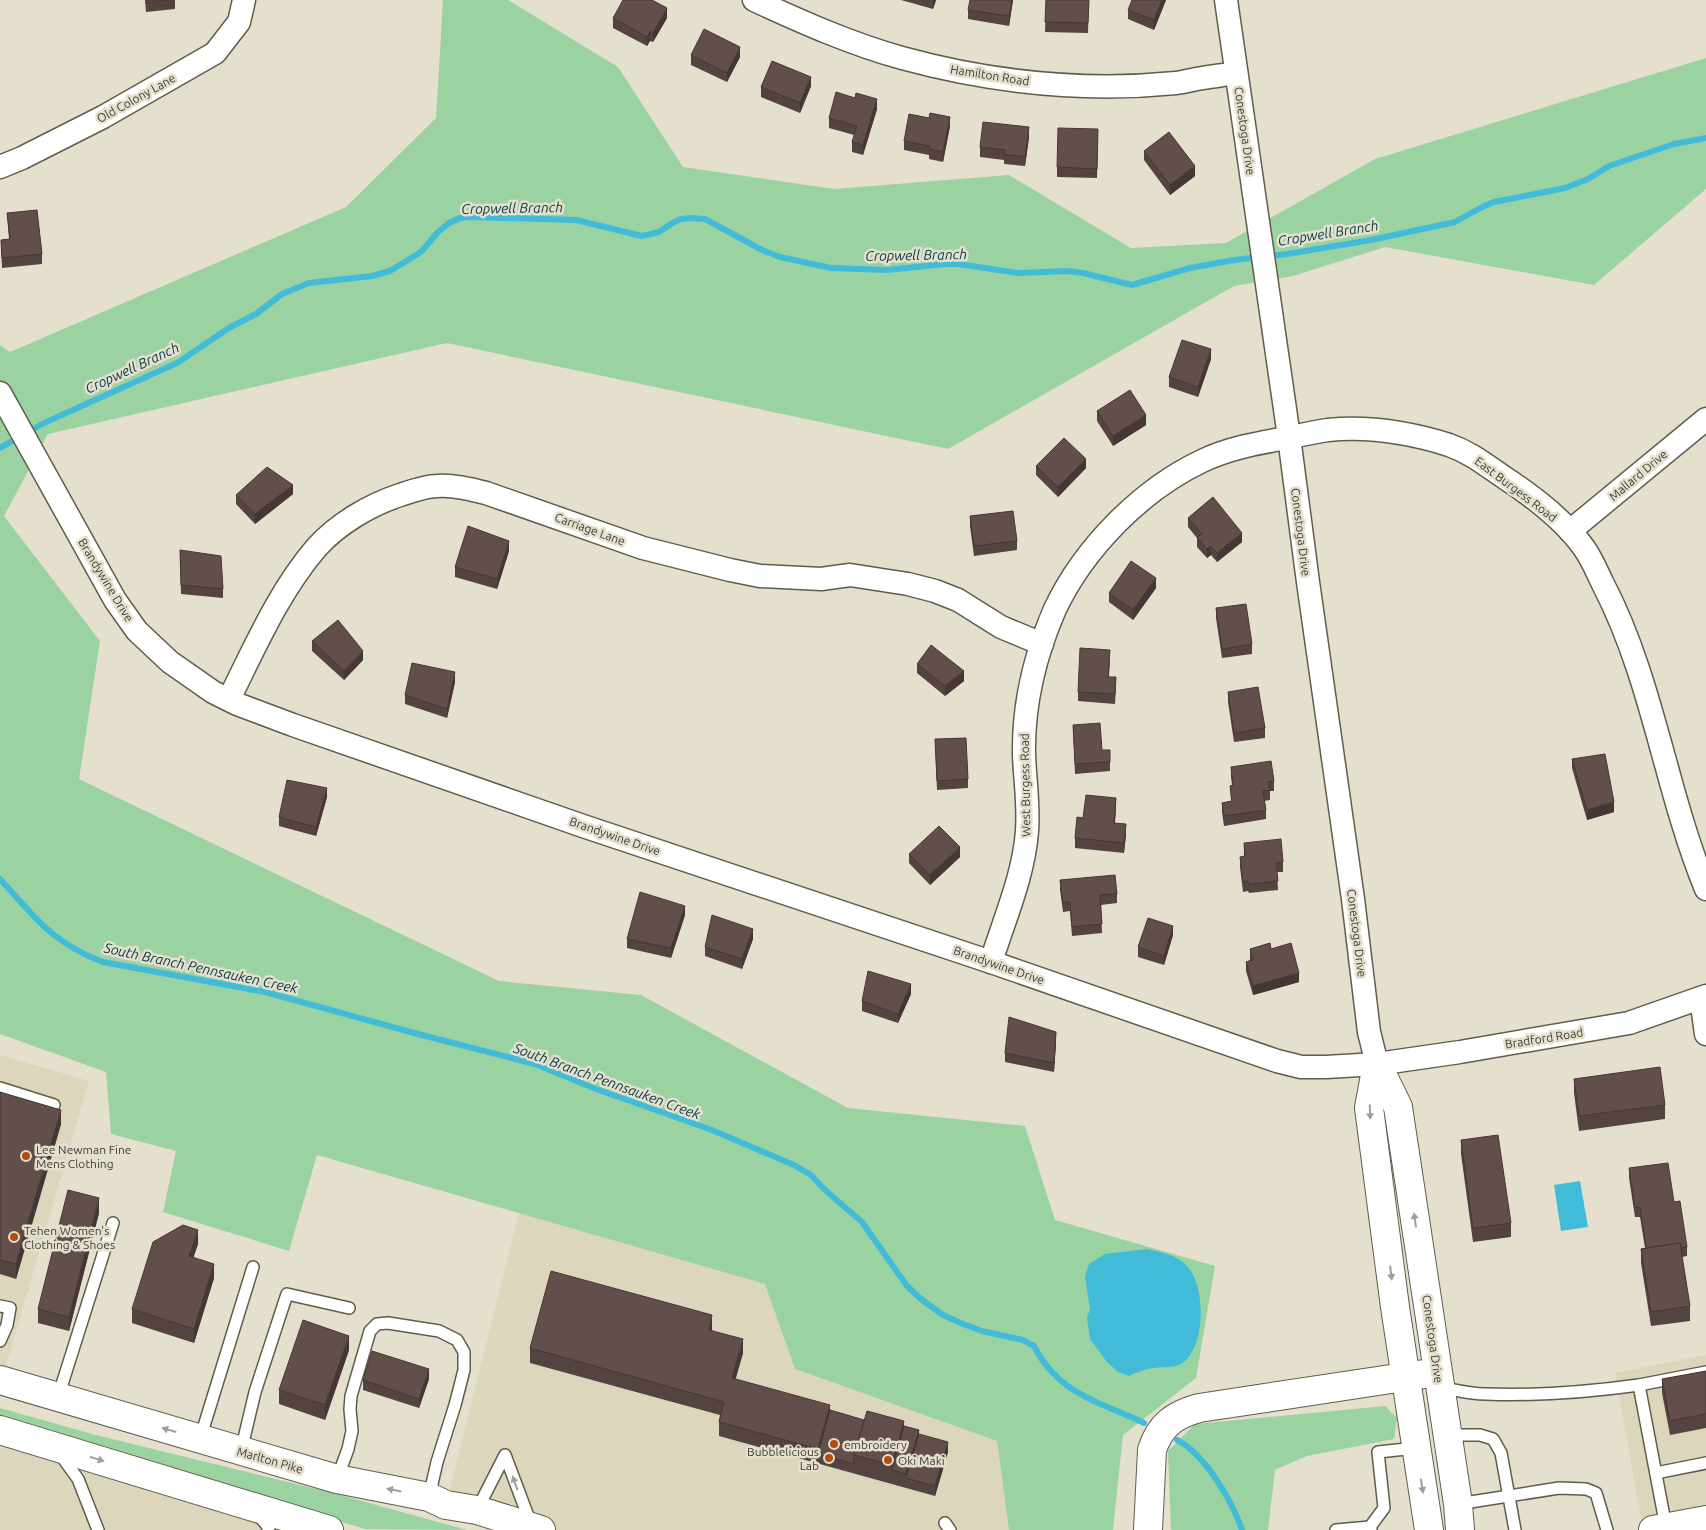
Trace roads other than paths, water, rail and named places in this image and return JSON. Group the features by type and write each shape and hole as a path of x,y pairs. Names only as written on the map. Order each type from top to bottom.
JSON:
{"main road":[{"name":"Conestoga Drive","path":"1377,1064 1369,1108 1405,1376 1429,1530"},
{"name":"Conestoga Drive","path":"1377,1064 1398,1107 1459,1517"},
{"path":"1148,1530 1152,1450 1155,1439 1171,1420 1183,1412 1405,1376 1439,1380"},
{"name":"Marlton Pike","path":"0,1380 337,1479 429,1497 446,1505 477,1510 537,1529"},
{"path":"0,1389 47,1394"},
{"path":"0,1430 329,1530"},
{"path":"1660,1529 1706,1520"}],"street":[{"name":"Old Colony Lane","path":"0,167 22,158 103,117 215,53 239,22 244,0"},
{"name":"Hamilton Road","path":"754,0 806,25 871,48 902,58 985,75 1043,83 1100,86 1179,83 1236,73"},
{"name":"Conestoga Drive","path":"1226,0 1354,899 1370,1032 1377,1064"},
{"name":"Brandywine Drive","path":"0,393 125,616 137,631 170,662 213,692 238,704 293,725 481,791 991,962 1277,1061 1301,1067 1377,1064"},
{"name":"Mallard Drive","path":"1570,531 1706,419"},
{"name":"East Burgess Road","path":"1289,438 1330,430 1375,430 1390,431 1450,446 1477,458 1517,486 1570,531 1585,549 1624,628 1657,727 1687,838 1706,889"},
{"name":"West Burgess Road","path":"991,962 1025,852 1028,807 1024,733 1031,684 1042,644 1057,606 1069,584 1118,520 1153,491 1190,467 1215,456 1246,445 1289,438"},
{"name":"Carriage Lane","path":"229,699 286,592 318,547 338,528 360,513 400,495 436,486 461,487 486,492 643,548 760,576 821,579 850,575 908,584 935,591 958,600 1000,627 1042,644"},
{"name":"Bradford Road","path":"1377,1064 1630,1023 1703,997"},
{"path":"1703,997 1706,1034"}],"lane":[{"path":"0,1088 54,1105"},
{"path":"47,1394 113,1223"},
{"path":"200,1439 253,1267"},
{"path":"241,1451 256,1392 287,1294 349,1308"},
{"path":"0,1306 10,1308 7,1325 0,1341"},
{"path":"337,1479 348,1449 352,1431 351,1396 370,1331 377,1324 388,1323 439,1331 457,1340 464,1352 464,1370 437,1462 429,1497"},
{"path":"1439,1380 1484,1394 1537,1394 1592,1392 1706,1372"},
{"path":"1639,1385 1656,1473 1660,1529"},
{"path":"1447,1435 1480,1435 1493,1439 1501,1453 1515,1530"},
{"path":"55,1446 78,1479 98,1530"},
{"path":"1336,1530 1371,1528 1384,1508 1378,1452 1416,1448"},
{"path":"477,1510 505,1455 537,1529"},
{"path":"1656,1473 1706,1463"},
{"path":"1459,1517 1509,1496 1558,1488 1586,1489 1596,1493 1607,1530"},
{"path":"249,1505 269,1530"},
{"path":"942,1530 945,1523 950,1530"}],"water":[{"path":"1580,1181 1588,1227 1561,1231 1554,1185"},
{"path":"1147,1249 1168,1254 1178,1259 1193,1274 1200,1299 1200,1328 1191,1353 1184,1362 1173,1366 1144,1370 1129,1376 1118,1372 1107,1362 1090,1339 1087,1318 1090,1309 1085,1277 1089,1264 1105,1254"}],"waterway":[{"name":"Cropwell Branch","path":"0,448 44,423 177,363 229,328 256,314 282,294 309,283 372,276 390,271 421,252 437,233 449,223 460,218 576,220 642,236 659,232 681,219 705,219 762,250 780,257 831,268 887,270 959,264 1018,273 1067,271 1132,285 1190,268 1371,240 1455,222 1494,202 1565,188 1588,179 1609,166 1674,144 1706,138"},
{"name":"South Branch Pennsauken Creek","path":"0,879 35,917 57,937 85,955 103,962 265,992 535,1064 596,1089 712,1130 794,1165 811,1175 862,1222 907,1286 921,1299 943,1315 963,1324 982,1331 1023,1340 1034,1346 1055,1375 1068,1386 1096,1402 1144,1423"},
{"name":"South Branch Pennsauken Creek","path":"1177,1440 1198,1456 1216,1479 1232,1506 1242,1530"}],"place":[{"name":"Lee Newman Fine Mens Clothing","path":"26,1156"},
{"name":"Tehen Women's Clothing & Shoes","path":"14,1237"},
{"name":"embroidery","path":"834,1444"},
{"name":"Bubblelicious Lab","path":"829,1458"},
{"name":"Oki Maki","path":"888,1460"}]}
